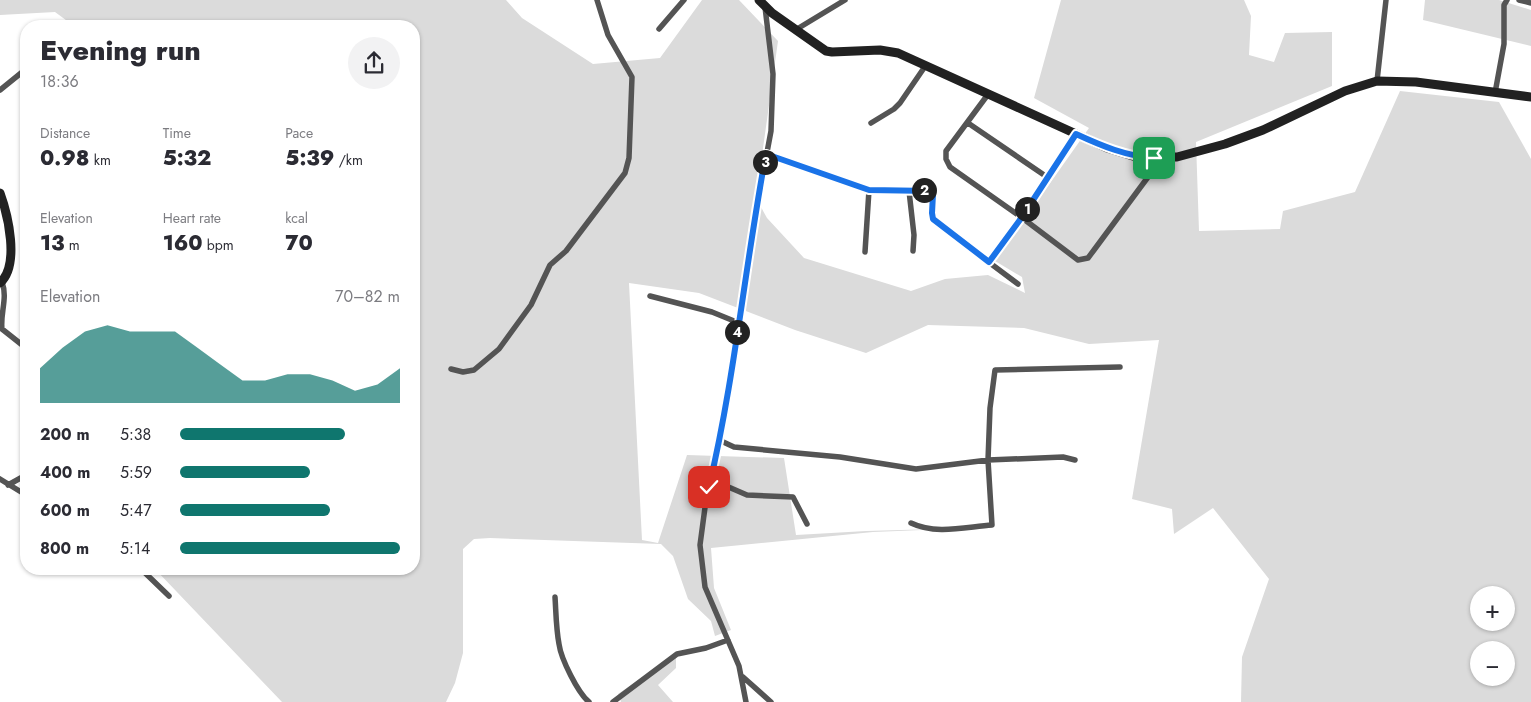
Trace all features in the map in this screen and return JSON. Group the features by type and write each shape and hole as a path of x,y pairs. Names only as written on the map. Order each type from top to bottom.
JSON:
{"street":[{"path":"451,369 463,372 474,370 499,349 531,305 550,265 566,251 626,173 629,158 632,77 608,35 597,0"},
{"path":"659,29 684,0"},
{"path":"797,29 845,0"},
{"path":"1377,81 1386,0"},
{"path":"1495,93 1504,44 1504,6 1507,0"},
{"path":"1518,0 1531,3"},
{"path":"762,3 826,50 832,52 890,50 990,93 1107,148 1136,157 1177,157 1225,144 1279,123 1346,91 1377,81 1416,82 1531,97"},
{"path":"746,702 743,677 705,587 701,556 701,530 710,479 720,440 751,238 771,131 774,92 762,3"},
{"path":"871,123 894,109 900,103 926,65"},
{"path":"0,90 20,75"},
{"path":"990,93 946,151 946,159 950,167 1022,217 1078,260 1088,258 1148,177 1154,158"},
{"path":"968,123 1046,177"},
{"path":"989,262 1022,217 1046,177 1076,134"},
{"path":"766,154 869,190 931,191 933,194 933,219 1018,284"},
{"path":"865,252 869,190"},
{"path":"909,191 914,235 913,251"},
{"path":"0,193 8,221 11,252 10,262 1,282 5,297 1,319 2,328 20,343"},
{"path":"650,296 712,312 739,323"},
{"path":"911,523 920,528 934,530 992,525 988,460 994,370 1120,367"},
{"path":"720,440 734,447 840,456 916,469 988,460 1063,456 1075,460"},
{"path":"0,488 20,478"},
{"path":"0,479 20,492"},
{"path":"710,479 747,494 793,498 807,524"},
{"path":"147,575 169,596"},
{"path":"556,597 559,646 577,687 582,696 589,702"},
{"path":"613,702 677,654 706,648 728,640"},
{"path":"743,677 771,702"}],"shaded area":[{"path":"0,0 506,0 522,18 593,64 660,58 702,0 739,0 778,41 756,198 767,218 804,258 911,291 945,279 988,275 1025,293 1022,277 995,261 1089,128 1034,98 1061,0 1244,0 1251,16 1249,55 1274,62 1285,33 1332,32 1332,86 1196,142 1199,231 1280,229 1283,211 1355,192 1400,91 1499,102 1531,159 1531,702 1241,702 1242,657 1269,579 1213,508 1174,534 1172,509 1132,499 1159,340 1089,344 1024,328 928,325 866,353 795,330 699,293 629,283 642,540 658,543 687,455 784,458 796,535 971,528 873,532 711,548 714,588 731,630 715,636 711,621 688,599 673,556 661,544 474,539 463,549 463,653 455,683 446,702 282,702 161,575 420,575 420,20 66,20 55,12 0,15"},
{"path":"1425,0 1499,0 1531,10 1531,46 1423,20"},
{"path":"676,654 676,668 658,685 673,702 621,702 618,694"}],"route":[{"path":"709,487 720,437 742,309 747,262 766,154 869,190 931,191 933,194 933,219 989,262 1022,217 1046,177 1076,134 1107,148 1136,157 1154,158"}]}
